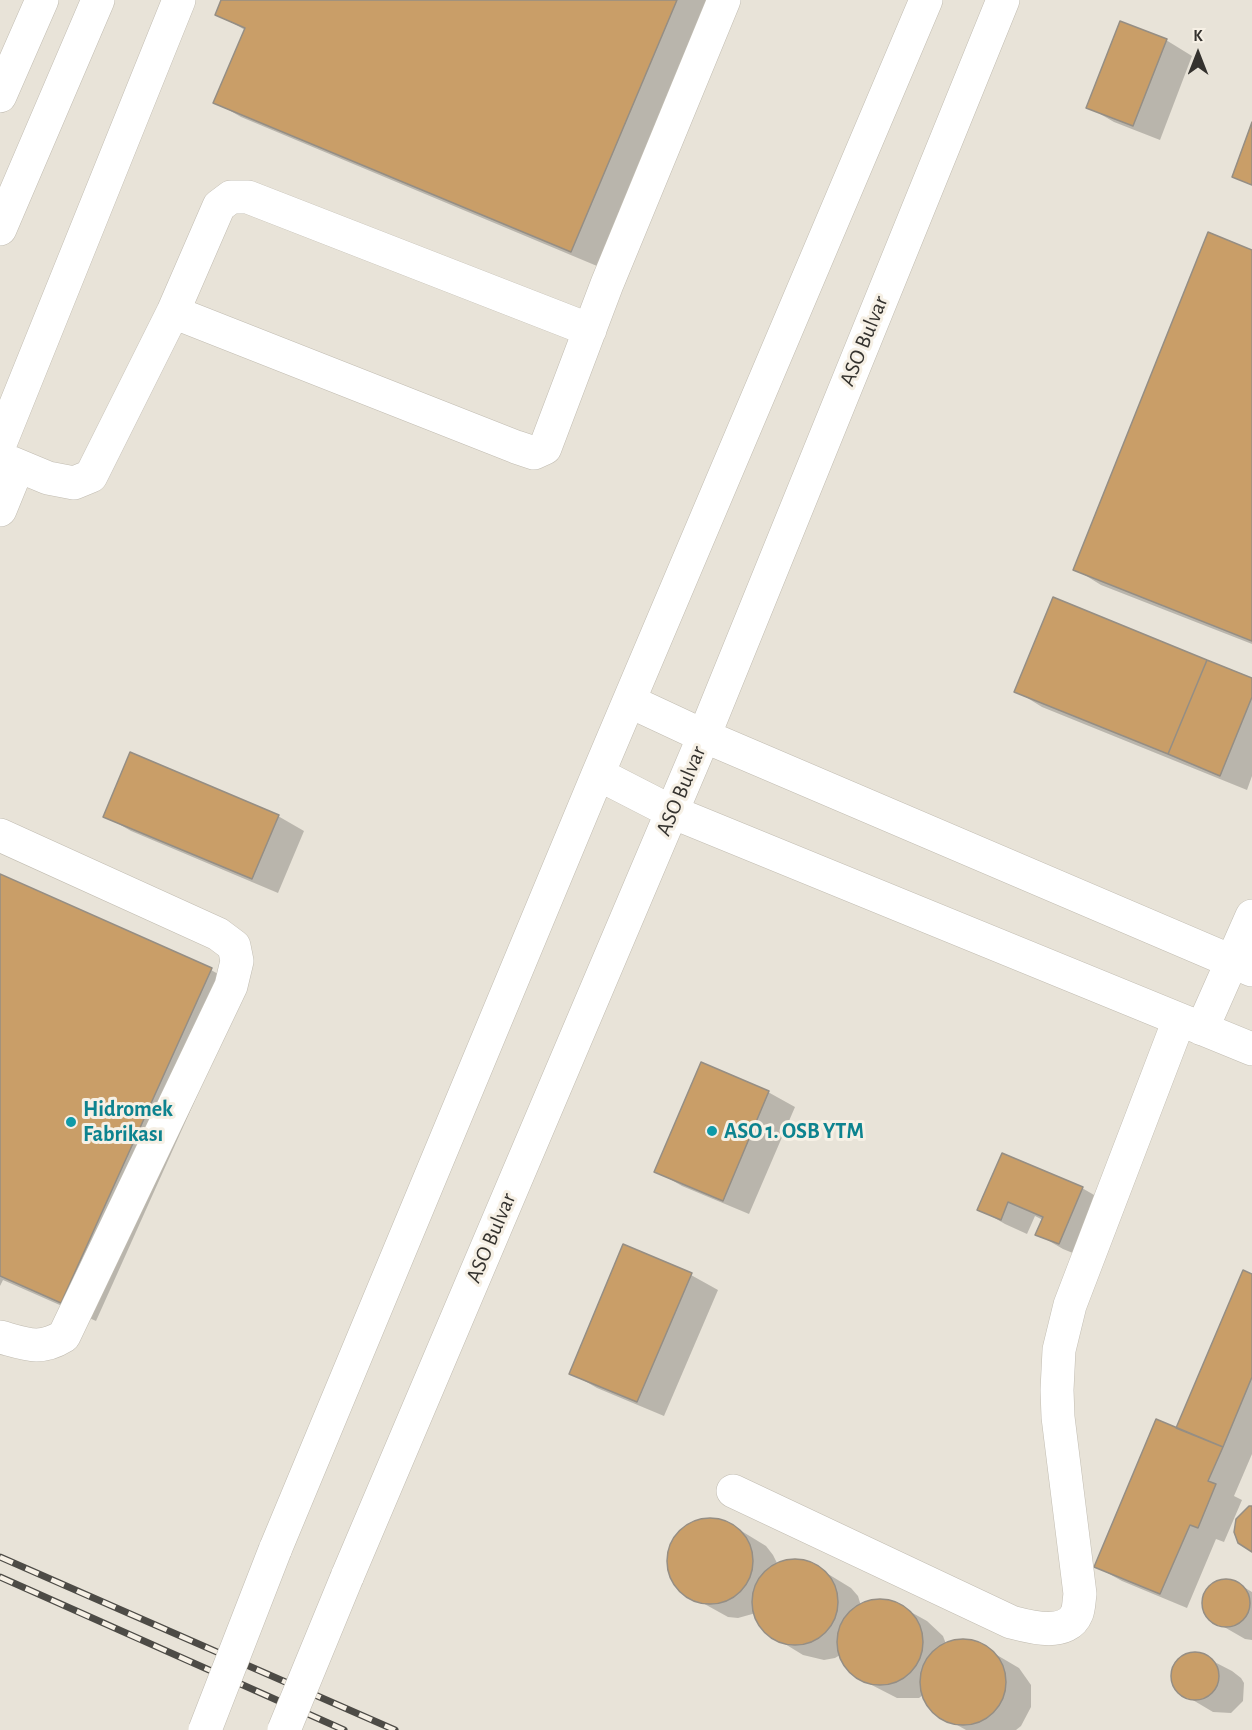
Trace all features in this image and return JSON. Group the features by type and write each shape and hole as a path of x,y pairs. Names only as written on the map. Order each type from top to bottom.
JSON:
{"street":[{"path":"0,96 42,0"},
{"path":"0,229 98,0"},
{"path":"0,510 6,456 179,0"},
{"path":"173,312 534,453 545,448 590,330 724,0"},
{"path":"205,1730 275,1550 598,774 926,0"},
{"name":"ASO Bulvar","path":"284,1730 704,736 1003,0"},
{"path":"6,456 48,478 74,483 90,476 173,312 219,206 231,197 248,197 590,330"},
{"path":"629,701 704,736 1242,966"},
{"path":"598,774 672,812 1252,1049"},
{"path":"0,835 218,934 234,946 237,961 231,986 64,1336 51,1344 32,1345 0,1337"},
{"path":"733,1491 1011,1622 1038,1629 1056,1628 1067,1624 1076,1615 1080,1594 1058,1417 1057,1390 1059,1350 1070,1305 1190,1024 1242,966 1252,916"}],"building":[{"path":"221,0 677,0 571,252 213,103 245,28 215,15"},
{"path":"1120,21 1167,39 1133,126 1086,108"},
{"path":"1252,122 1252,185 1232,177"},
{"path":"1208,232 1252,250 1252,641 1073,570"},
{"path":"1053,597 1207,660 1168,754 1014,692"},
{"path":"1207,660 1252,678 1252,697 1220,776 1168,754"},
{"path":"130,752 279,815 252,879 103,817"},
{"name":"Hidromek Fabrikası","path":"0,874 212,968 61,1303 0,1276"},
{"name":"ASO 1. OSB YTM","path":"701,1062 769,1091 723,1201 654,1172"},
{"path":"1002,1153 1083,1187 1059,1244 1035,1235 1043,1217 1008,1202 1001,1220 977,1210"},
{"path":"623,1244 692,1273 637,1402 569,1374"},
{"path":"1243,1270 1252,1274 1252,1377 1223,1447 1176,1428"},
{"path":"1156,1419 1223,1447 1208,1481 1216,1484 1198,1528 1190,1525 1160,1594 1094,1567"},
{"path":"1249,1506 1252,1506 1252,1552 1238,1543 1234,1532 1236,1519"},
{"path":"710,1518 734,1525 746,1537 753,1561 746,1585 734,1597 710,1604 686,1597 674,1585 667,1561 674,1537 686,1525"},
{"path":"795,1559 819,1566 831,1578 838,1602 831,1626 819,1638 795,1645 771,1638 759,1626 752,1602 759,1578 771,1566"},
{"path":"1226,1579 1243,1586 1250,1603 1243,1620 1226,1627 1209,1620 1202,1603 1209,1586"},
{"path":"880,1599 904,1606 916,1618 923,1642 916,1666 904,1678 880,1685 856,1678 844,1666 837,1642 844,1618 856,1606"},
{"path":"963,1639 987,1646 999,1658 1006,1682 999,1706 987,1718 963,1725 939,1718 927,1706 920,1682 927,1658 939,1646"},
{"path":"1195,1652 1212,1659 1219,1676 1212,1693 1195,1700 1178,1693 1171,1676 1178,1659"}],"railway":[{"path":"0,1557 395,1730"},
{"path":"0,1577 344,1730"}],"place":[{"name":"Hidromek Fabrikası","path":"71,1122"},
{"name":"ASO 1. OSB YTM","path":"712,1131"}]}
